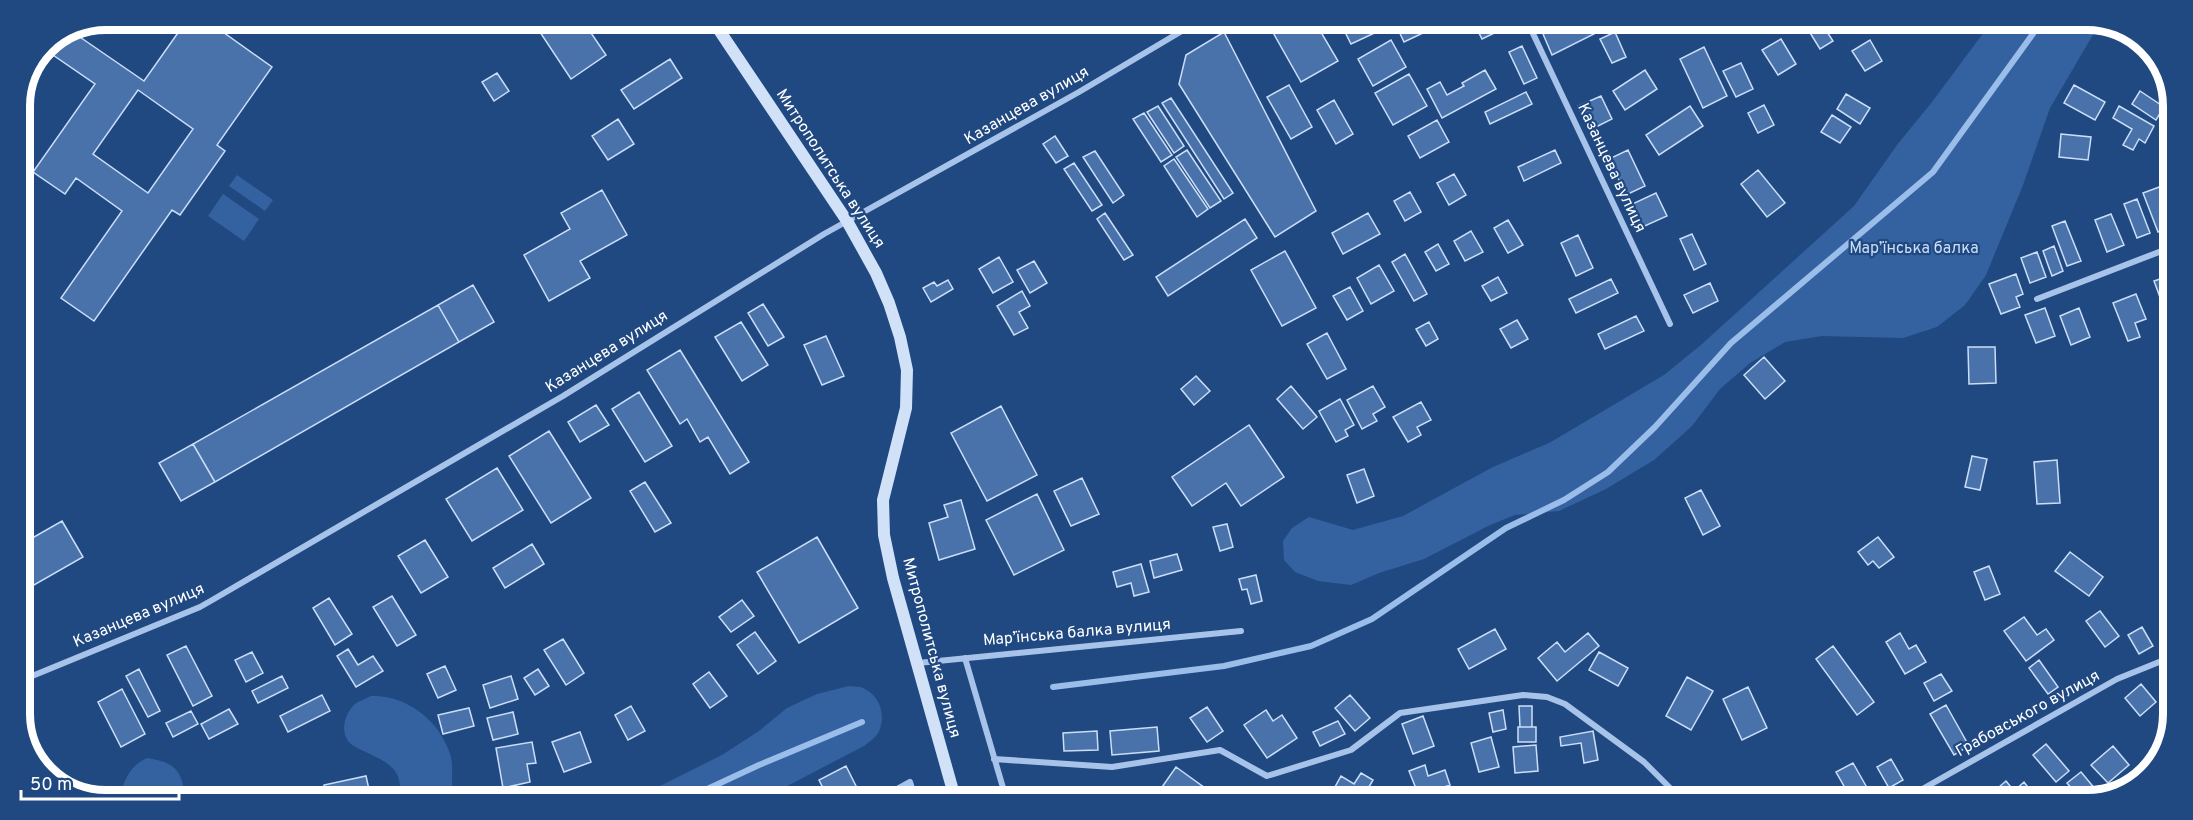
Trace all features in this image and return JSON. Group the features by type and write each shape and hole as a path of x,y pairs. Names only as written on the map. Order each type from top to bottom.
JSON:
{"main road":[{"name":"Митрополитська вулиця","path":"719,30 847,221 876,273 900,337 907,370 906,408 883,500 884,535 893,578 953,790"}],"street":[{"name":"Казанцева вулиця","path":"30,677 214,599 563,396 847,221 1079,92 1184,30"},
{"name":"Казанцева вулиця","path":"1531,30 1670,324"},
{"path":"2037,299 2163,250"},
{"name":"Мар’їнська балка вулиця","path":"917,663 1241,631"},
{"path":"965,658 1004,790"},
{"name":"Грабовського вулиця","path":"1922,790 2117,679 2163,660"},
{"path":"994,759 1112,767 1220,750 1267,776 1351,750 1400,713 1523,695 1547,697 1565,704 1644,762 1672,790"},
{"path":"896,790 910,782 912,790"}],"green space":[{"name":"Мар’їнська балка","path":"1986,30 2097,31 2050,108 2023,185 1986,275 1965,305 1937,327 1903,338 1822,336 1785,342 1750,363 1720,389 1692,426 1654,460 1606,489 1559,511 1515,515 1490,525 1424,559 1379,573 1351,585 1318,581 1295,572 1284,560 1283,541 1292,528 1309,517 1353,530 1403,516 1491,468 1551,442 1664,375 1702,344 1854,206 1897,145"},
{"path":"237,175 273,200 265,211 229,186"},
{"path":"223,194 259,219 244,241 208,216"},
{"path":"849,686 861,687 869,691 878,701 882,714 878,733 864,746 779,790 652,790 722,755 759,731 787,708 817,694"},
{"path":"371,696 384,697 407,704 428,719 444,739 451,756 452,790 400,790 394,769 354,746 346,738 345,720 350,709"},
{"path":"147,758 170,765 179,773 184,790 122,790 129,773"}],"building":[{"path":"180,30 220,30 272,67 217,145 225,151 180,215 172,210 94,321 61,298 122,211 76,178 65,194 33,172 95,84 51,54 78,36 144,81","holes":["138,90 193,129 148,193 93,154"]},
{"path":"539,30 589,30 606,55 571,79"},
{"path":"1272,30 1320,30 1338,61 1301,82"},
{"path":"1344,30 1381,30 1351,44"},
{"path":"1398,30 1429,30 1404,42"},
{"path":"1478,30 1501,30 1482,39"},
{"path":"1552,30 1592,30 1594,34 1552,55 1543,34"},
{"path":"1808,30 1826,30 1833,41 1820,49"},
{"path":"1224,32 1316,211 1275,237 1179,84 1186,55"},
{"path":"1615,32 1626,57 1612,63 1600,39"},
{"path":"1781,39 1796,64 1778,75 1762,50"},
{"path":"1391,40 1406,67 1373,86 1358,59"},
{"path":"1870,40 1882,61 1865,71 1852,51"},
{"path":"1522,46 1537,78 1524,84 1509,52"},
{"path":"1704,47 1727,96 1703,108 1680,59"},
{"path":"670,59 682,78 634,109 621,90"},
{"path":"1741,63 1753,89 1736,97 1723,71"},
{"path":"1485,70 1496,89 1442,118 1427,89 1440,82 1447,95 1464,86 1462,83"},
{"path":"1645,70 1657,89 1625,110 1613,91"},
{"path":"497,73 509,91 494,101 482,82"},
{"path":"1409,74 1427,106 1393,125 1375,93"},
{"path":"1289,85 1312,127 1291,139 1267,97"},
{"path":"2074,85 2105,102 2095,120 2064,103"},
{"path":"2140,91 2163,106 2163,109 2156,120 2132,104"},
{"path":"1526,92 1532,104 1490,124 1485,112"},
{"path":"1846,94 1870,108 1860,124 1837,109"},
{"path":"1601,96 1612,119 1590,130 1578,106"},
{"path":"1171,98 1233,193 1224,199 1162,103"},
{"path":"1334,100 1353,134 1336,144 1317,110"},
{"path":"1764,105 1774,125 1758,133 1748,113"},
{"path":"1158,106 1184,146 1174,153 1147,112"},
{"path":"1690,106 1703,126 1659,155 1646,135"},
{"path":"2119,106 2154,126 2145,143 2139,139 2133,150 2123,145 2132,129 2113,118"},
{"path":"1144,113 1172,155 1161,162 1133,119"},
{"path":"1832,115 1851,127 1840,143 1821,132"},
{"path":"618,119 634,144 608,160 592,136"},
{"path":"1437,120 1449,142 1420,158 1408,136"},
{"path":"2061,134 2091,137 2088,160 2059,157"},
{"path":"1055,136 1068,156 1056,163 1043,144"},
{"path":"1187,150 1221,201 1210,208 1176,157"},
{"path":"1555,150 1561,163 1524,181 1518,167"},
{"path":"1628,150 1645,186 1626,195 1609,159"},
{"path":"1095,151 1124,195 1113,203 1083,157"},
{"path":"1174,159 1208,209 1197,217 1164,166"},
{"path":"1074,163 1102,205 1092,211 1064,169"},
{"path":"1758,170 1785,203 1767,217 1741,184"},
{"path":"1454,174 1466,195 1449,205 1437,183"},
{"path":"2162,186 2163,230 2158,232 2143,193"},
{"path":"602,190 627,235 580,261 590,278 549,301 524,255 570,229 561,213"},
{"path":"1410,192 1421,212 1405,221 1394,201"},
{"path":"1656,193 1667,216 1638,229 1628,206"},
{"path":"2137,199 2150,233 2137,238 2124,204"},
{"path":"1105,213 1133,255 1124,260 1097,219"},
{"path":"1368,213 1380,234 1343,254 1332,233"},
{"path":"2111,214 2124,245 2107,252 2095,220"},
{"path":"1245,219 1257,238 1168,296 1156,277"},
{"path":"1508,220 1523,245 1508,253 1494,228"},
{"path":"2065,221 2081,261 2067,266 2052,226"},
{"path":"1471,231 1483,252 1465,261 1454,241"},
{"path":"1692,234 1706,264 1694,270 1680,239"},
{"path":"1578,235 1593,268 1576,276 1561,243"},
{"path":"1438,244 1449,264 1436,271 1425,252"},
{"path":"2054,246 2063,271 2052,276 2043,251"},
{"path":"1285,251 1316,308 1282,326 1251,270"},
{"path":"2037,252 2046,277 2030,283 2021,258"},
{"path":"1405,254 1427,294 1414,301 1392,262"},
{"path":"999,257 1013,282 993,293 979,269"},
{"path":"1034,261 1047,283 1030,293 1017,270"},
{"path":"1379,265 1394,291 1371,304 1357,278"},
{"path":"2016,274 2023,294 2016,297 2020,307 2001,314 1989,284"},
{"path":"1498,277 1507,293 1491,301 1482,286"},
{"path":"2163,278 2163,299 2161,300 2154,281"},
{"path":"1611,279 1618,293 1576,313 1569,299"},
{"path":"948,280 953,289 931,302 923,288 934,282 937,286"},
{"path":"1710,283 1718,301 1693,313 1684,295"},
{"path":"473,285 494,322 459,342 438,305"},
{"path":"1350,287 1363,311 1347,320 1333,296"},
{"path":"1022,291 1030,306 1019,312 1028,328 1014,335 997,306"},
{"path":"2136,294 2146,319 2135,323 2140,337 2128,341 2113,303"},
{"path":"763,304 784,337 768,346 748,313"},
{"path":"438,305 459,342 215,482 193,444"},
{"path":"2045,308 2055,336 2036,343 2025,315"},
{"path":"2079,308 2090,337 2071,345 2060,316"},
{"path":"1636,316 1644,331 1605,349 1598,334"},
{"path":"1517,320 1528,339 1511,348 1500,329"},
{"path":"741,322 768,365 742,381 715,337"},
{"path":"1429,322 1438,339 1426,346 1416,329"},
{"path":"1327,333 1346,369 1327,379 1307,344"},
{"path":"826,336 844,376 822,385 804,345"},
{"path":"1968,347 1995,347 1996,383 1969,384"},
{"path":"680,350 749,462 730,474 708,437 700,442 687,419 680,424 647,370"},
{"path":"1764,357 1785,381 1765,399 1744,375"},
{"path":"1196,376 1210,391 1194,405 1181,389"},
{"path":"1291,386 1317,417 1303,429 1277,399"},
{"path":"1373,386 1385,407 1373,414 1377,421 1362,429 1347,400"},
{"path":"639,392 672,446 645,462 612,409"},
{"path":"1340,399 1354,425 1345,430 1348,436 1336,442 1319,411"},
{"path":"1421,402 1431,420 1417,427 1421,435 1408,442 1393,417"},
{"path":"596,405 609,425 580,442 568,422"},
{"path":"1001,406 1037,475 987,501 951,433"},
{"path":"1249,425 1284,477 1241,506 1226,483 1192,506 1172,477"},
{"path":"549,431 591,498 551,523 509,456"},
{"path":"193,444 215,482 181,501 159,463"},
{"path":"1972,456 1987,459 1980,490 1965,487"},
{"path":"2057,460 2060,503 2037,504 2034,462"},
{"path":"497,468 523,510 472,541 446,499"},
{"path":"1364,469 1374,496 1357,503 1347,475"},
{"path":"1082,478 1099,514 1071,526 1054,491"},
{"path":"645,482 671,523 655,532 630,491"},
{"path":"1701,490 1720,526 1703,535 1685,498"},
{"path":"1037,494 1064,550 1014,575 986,520"},
{"path":"961,500 975,549 939,560 929,523 948,517 944,505"},
{"path":"62,521 83,557 30,587 30,539"},
{"path":"1227,524 1233,547 1220,551 1213,527"},
{"path":"817,537 858,608 799,643 757,572"},
{"path":"1878,537 1894,557 1879,568 1873,561 1868,565 1858,552"},
{"path":"425,540 448,577 421,593 398,556"},
{"path":"532,544 544,564 505,588 493,568"},
{"path":"2070,552 2103,577 2089,596 2055,571"},
{"path":"1177,554 1182,570 1154,578 1150,561"},
{"path":"1141,564 1149,592 1134,596 1131,583 1117,587 1113,572"},
{"path":"1989,566 2000,594 1985,600 1974,572"},
{"path":"1256,575 1262,601 1251,604 1247,589 1242,590 1239,579"},
{"path":"392,596 416,635 397,646 373,607"},
{"path":"329,598 352,634 335,645 313,608"},
{"path":"742,600 754,616 731,632 719,617"},
{"path":"2100,611 2119,636 2105,647 2086,621"},
{"path":"2024,617 2037,635 2046,629 2054,640 2026,661 2004,631"},
{"path":"2142,627 2153,646 2139,654 2128,635"},
{"path":"1495,629 1506,649 1469,669 1458,649"},
{"path":"755,632 776,661 758,674 737,645"},
{"path":"1588,633 1599,646 1557,681 1538,658 1557,642 1565,652"},
{"path":"1900,633 1909,649 1916,645 1926,662 1905,674 1886,642"},
{"path":"563,639 584,673 566,685 544,650"},
{"path":"186,646 212,696 193,706 167,655"},
{"path":"1833,646 1874,702 1857,715 1816,659"},
{"path":"348,649 358,665 373,656 383,671 356,687 337,656"},
{"path":"252,652 263,673 246,682 235,660"},
{"path":"1599,652 1628,668 1618,686 1589,670"},
{"path":"2039,660 2058,687 2048,694 2029,668"},
{"path":"445,666 456,690 438,698 427,674"},
{"path":"139,669 160,711 148,717 126,676"},
{"path":"538,669 549,686 535,695 524,678"},
{"path":"709,672 727,696 710,708 693,684"},
{"path":"1941,674 1952,691 1934,701 1924,683"},
{"path":"282,676 288,688 258,703 252,691"},
{"path":"511,676 518,699 490,708 483,685"},
{"path":"1687,677 1713,691 1691,730 1666,716"},
{"path":"2141,684 2156,702 2140,716 2125,698"},
{"path":"1748,687 1767,728 1742,740 1723,699"},
{"path":"122,689 145,734 121,747 98,702"},
{"path":"322,695 330,711 288,732 280,716"},
{"path":"1350,695 1370,718 1355,731 1335,708"},
{"path":"1946,705 1969,746 1954,755 1930,714"},
{"path":"631,706 645,731 628,740 615,715"},
{"path":"1519,706 1532,706 1532,727 1520,727"},
{"path":"1207,707 1223,731 1207,742 1190,718"},
{"path":"469,708 474,726 443,734 438,715"},
{"path":"229,709 238,724 209,739 201,724"},
{"path":"1266,710 1273,721 1282,715 1297,738 1267,758 1244,725"},
{"path":"1503,710 1506,729 1493,732 1489,713"},
{"path":"191,711 198,724 173,737 166,723"},
{"path":"513,712 518,734 493,740 487,718"},
{"path":"1423,716 1434,746 1413,754 1402,724"},
{"path":"1338,721 1345,734 1320,746 1313,732"},
{"path":"1157,727 1159,751 1112,755 1110,731"},
{"path":"1518,727 1536,727 1536,742 1518,742"},
{"path":"1097,731 1098,750 1064,751 1063,733"},
{"path":"1593,731 1598,760 1584,763 1581,743 1561,746 1560,737"},
{"path":"580,732 591,762 564,772 552,742"},
{"path":"1491,737 1499,767 1479,772 1471,743"},
{"path":"532,742 536,763 527,764 530,782 503,788 496,748"},
{"path":"2046,744 2069,771 2056,782 2033,755"},
{"path":"1536,745 1538,771 1515,773 1513,747"},
{"path":"2113,746 2129,765 2108,783 2091,765"},
{"path":"1891,759 1903,780 1889,788 1877,767"},
{"path":"1853,763 1868,790 1846,790 1836,772"},
{"path":"1425,765 1428,776 1445,770 1450,785 1436,790 1417,790 1409,771"},
{"path":"846,766 857,788 824,790 819,780"},
{"path":"1176,767 1205,788 1204,790 1166,790 1162,787"},
{"path":"2081,772 2096,789 2073,790 2067,783"},
{"path":"1361,773 1373,780 1367,790 1340,790 1335,787 1341,776 1354,784"},
{"path":"366,776 369,790 325,790 324,785"},
{"path":"2006,781 2013,790 1996,790"},
{"path":"2024,782 2030,790 2015,790"}],"waterway":[{"path":"1053,687 1224,666 1311,646 1372,619 1506,528 1564,500 1608,472 1655,427 1731,343 1933,172 2036,30"},
{"path":"705,790 862,722"}]}
